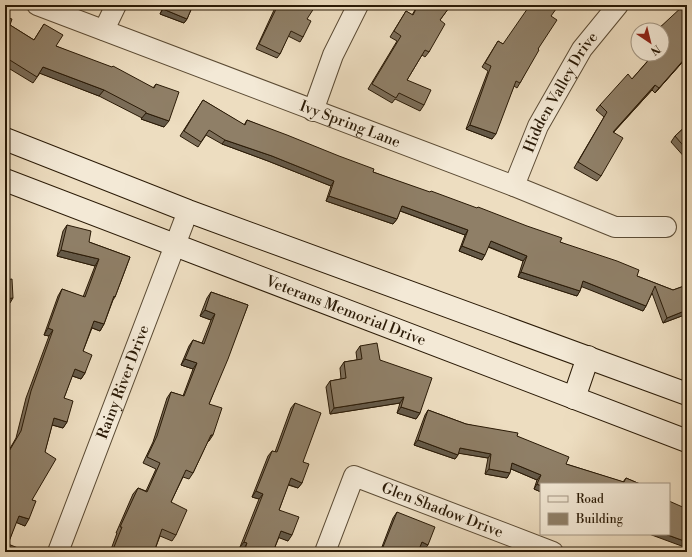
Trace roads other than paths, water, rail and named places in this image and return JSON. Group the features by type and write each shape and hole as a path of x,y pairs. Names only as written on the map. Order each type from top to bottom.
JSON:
{"main road":[{"path":"5,138 188,211 687,394"},
{"name":"Veterans Memorial Drive","path":"5,180 687,441"},
{"path":"574,398 588,357"}],"street":[{"name":"Ivy Spring Lane","path":"37,5 514,186 615,227 666,227"},
{"path":"104,30 116,5"},
{"path":"313,110 333,55 358,5"},
{"name":"Hidden Valley Drive","path":"514,186 538,126 578,55 618,5"},
{"name":"Rainy River Drive","path":"58,552 188,211"},
{"name":"Glen Shadow Drive","path":"326,552 354,476 553,552"}]}
